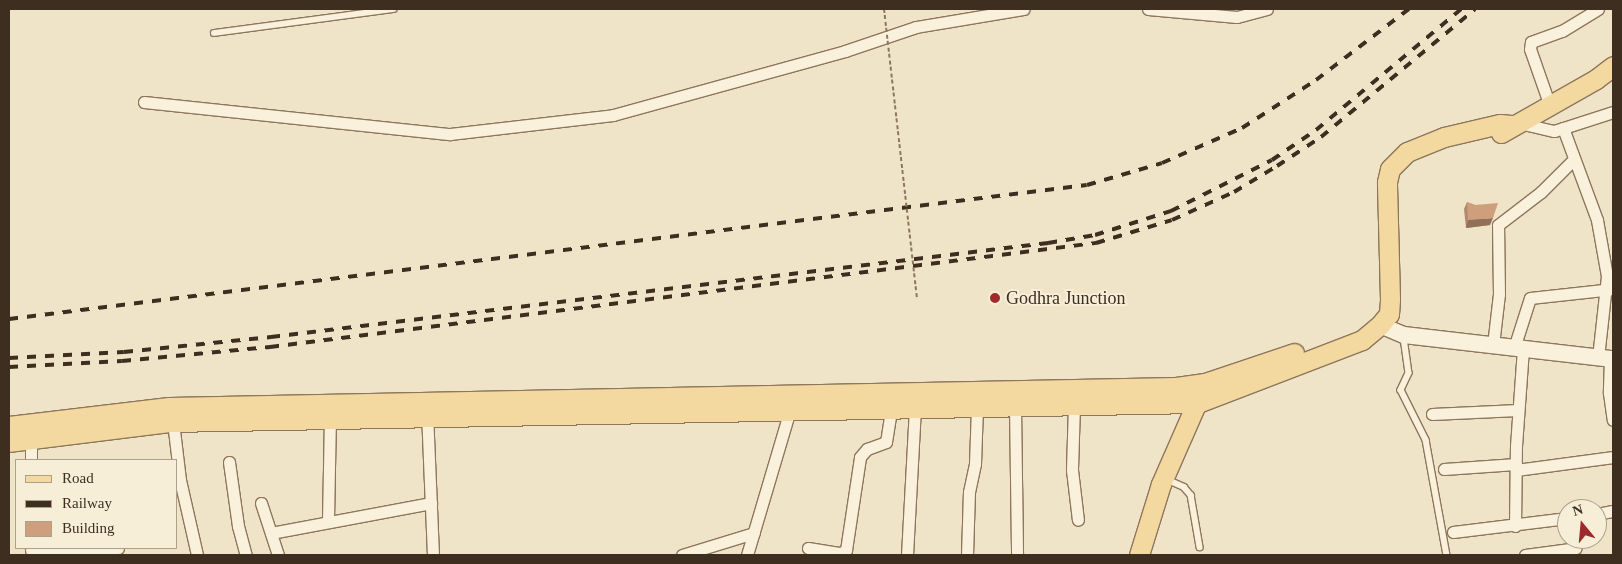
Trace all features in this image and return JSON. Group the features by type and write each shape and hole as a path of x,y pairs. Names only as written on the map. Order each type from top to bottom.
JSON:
{"main road":[{"path":"9,442 31,431 169,407 427,410 1175,395 1198,403 1362,340 1389,314 1387,182 1390,169 1407,152 1429,146 1454,135 1500,124 1515,124 1550,106 1613,66"},
{"path":"791,403 891,409 1074,405 1175,395 1358,331 1376,328"},
{"path":"1139,555 1164,478 1198,403 1204,384"},
{"path":"1175,395 1178,446"},
{"path":"9,426 31,431 173,422 330,419 427,410"}],"street":[{"path":"144,102 450,134 613,115 845,51 916,27 1023,9"},
{"path":"1148,9 1237,17 1267,9"},
{"path":"1550,106 1530,49 1531,42 1562,31 1598,9"},
{"path":"1515,124 1544,131 1563,128 1613,112"},
{"path":"1563,128 1601,236 1610,289 1607,358 1613,413"},
{"path":"1493,345 1499,294 1498,225 1541,192 1574,159"},
{"path":"1515,526 1519,348 1530,298 1610,289"},
{"path":"1376,328 1404,335 1607,358"},
{"path":"747,555 791,403"},
{"path":"1074,405 1072,470 1078,520"},
{"path":"1015,406 1017,555"},
{"path":"967,555 968,492 975,464 976,407"},
{"path":"907,555 915,408"},
{"path":"808,548 841,553 846,550 860,457 867,449 886,442 891,409"},
{"path":"427,410 433,555"},
{"path":"1432,414 1518,410"},
{"path":"328,520 330,419"},
{"path":"173,422 177,459"},
{"path":"31,431 31,459"},
{"path":"1444,469 1516,467 1613,457"},
{"path":"229,462 238,526 246,555"},
{"path":"178,463 197,555"},
{"path":"261,503 278,555"},
{"path":"270,533 328,520 431,503"},
{"path":"1453,532 1557,520"},
{"path":"686,555 754,533"},
{"path":"31,551 66,549"},
{"path":"1525,555 1563,549"}],"lane":[{"path":"214,34 393,9"},
{"path":"1404,335 1409,373 1401,390 1426,440 1447,555"},
{"path":"1164,478 1184,487 1191,495 1200,547"}],"path":[{"path":"884,9 917,298"}],"building":[{"path":"1467,202 1475,205 1498,203 1493,218 1468,220"}],"railway":[{"path":"9,319 1087,185 1162,163 1242,128 1316,80 1409,9"},
{"path":"9,358 124,352 271,337 1048,243 1095,235 1171,211 1272,160 1316,130 1461,9"},
{"path":"9,367 122,361 270,347 1096,243 1172,220 1234,192 1277,166 1321,137 1475,9"}],"place":[{"name":"Godhra Junction","path":"995,298"}]}
